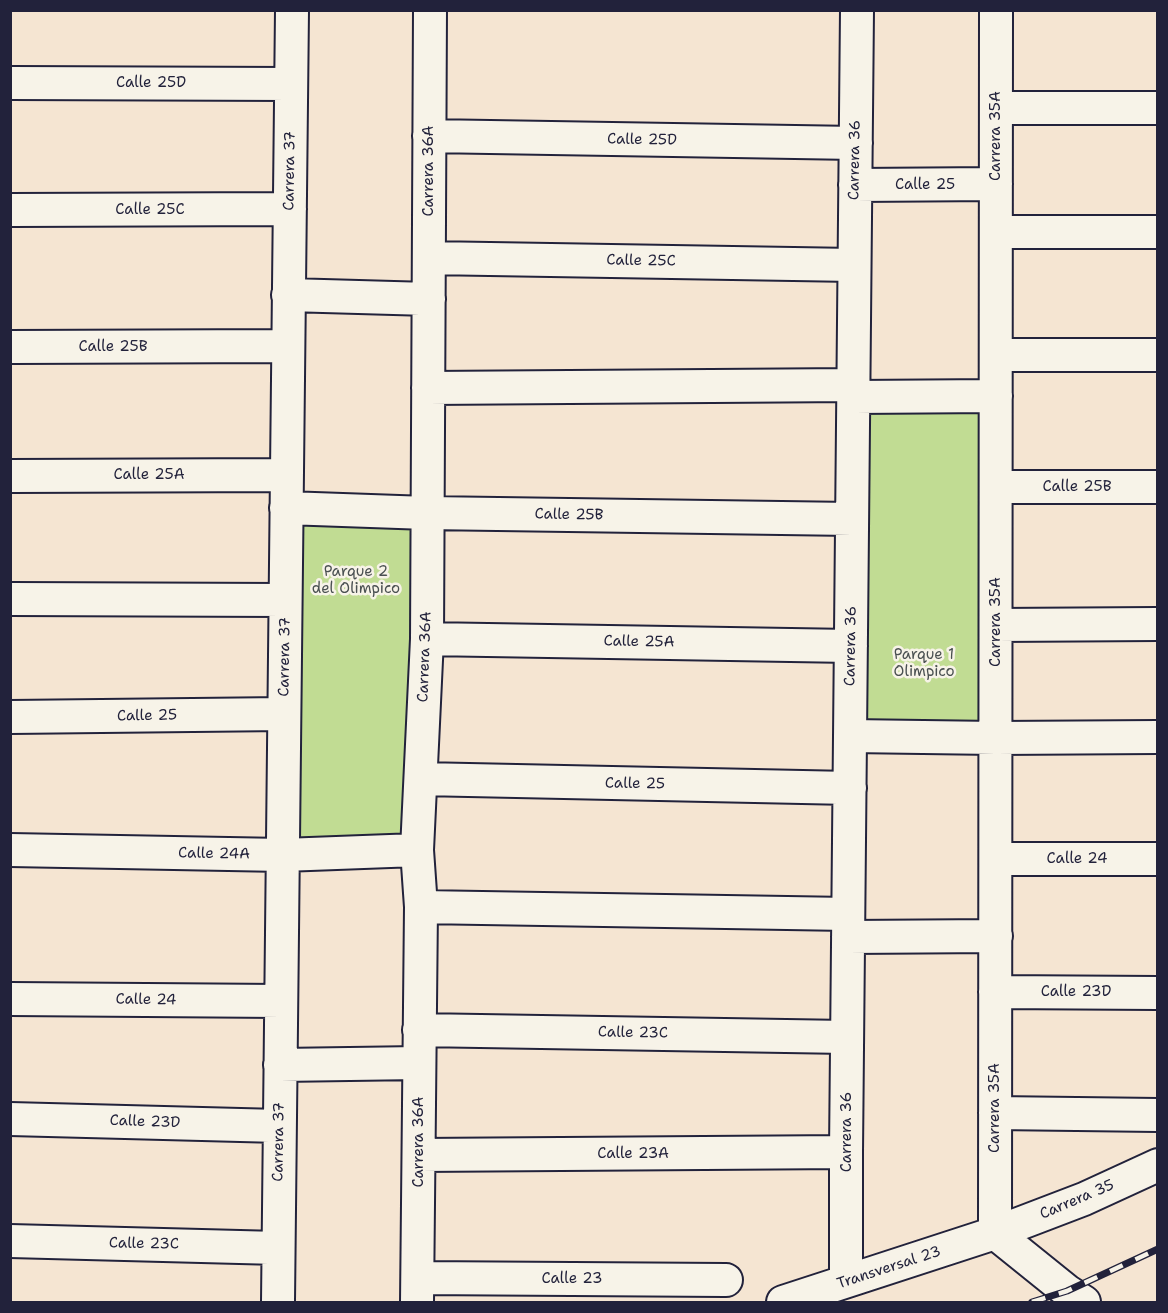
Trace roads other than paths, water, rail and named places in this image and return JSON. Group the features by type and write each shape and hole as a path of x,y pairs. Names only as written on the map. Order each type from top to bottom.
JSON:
{"street":[{"name":"Carrera 37","path":"278,1302 292,10"},
{"name":"Carrera 36A","path":"417,1290 421,907 417,850 427,639 430,10"},
{"name":"Carrera 36","path":"846,1281 856,10"},
{"name":"Carrera 35A","path":"995,1233 996,10"},
{"name":"Calle 25D","path":"10,83 291,84"},
{"path":"996,108 1158,108"},
{"name":"Calle 25D","path":"429,136 856,143"},
{"name":"Calle 25","path":"855,185 996,184"},
{"name":"Calle 25C","path":"10,210 290,209"},
{"path":"996,232 1158,232"},
{"name":"Calle 25C","path":"429,258 854,264"},
{"path":"288,295 429,299"},
{"name":"Calle 25B","path":"10,347 288,346"},
{"path":"996,355 1158,355"},
{"path":"428,388 854,391 996,396"},
{"name":"Calle 25A","path":"10,476 287,475"},
{"name":"Calle 25B","path":"996,487 1158,487"},
{"name":"Calle 25B","path":"286,508 427,513 852,519"},
{"path":"10,599 285,600"},
{"path":"996,625 1158,624"},
{"name":"Calle 25A","path":"427,639 851,646"},
{"name":"Calle 25","path":"10,717 284,714"},
{"path":"850,736 1158,737"},
{"name":"Calle 25","path":"421,779 850,788"},
{"name":"Calle 24A","path":"10,850 283,855 417,850"},
{"name":"Calle 24","path":"996,859 1158,859"},
{"path":"421,907 848,925 996,936"},
{"name":"Calle 23D","path":"995,992 1158,993"},
{"name":"Calle 24","path":"10,999 281,1001"},
{"name":"Calle 23C","path":"419,1030 847,1037"},
{"path":"280,1065 419,1063"},
{"path":"995,1113 1158,1115"},
{"name":"Calle 23D","path":"10,1119 279,1126"},
{"name":"Calle 23A","path":"419,1155 846,1152"},
{"name":"Carrera 35","path":"995,1233 1084,1199 1158,1165"},
{"path":"995,1233 1066,1291 1084,1302"},
{"name":"Transversal 23","path":"783,1302 995,1233"},
{"name":"Calle 23C","path":"10,1241 278,1248"},
{"name":"Calle 23","path":"417,1290 726,1280"}],"railway":[{"path":"1032,1302 1067,1291 1158,1249"}],"park label":[{"name":"Parque 2 del Olimpico","path":"356,580"},
{"name":"Parque 1 Olimpico","path":"924,664"}]}
